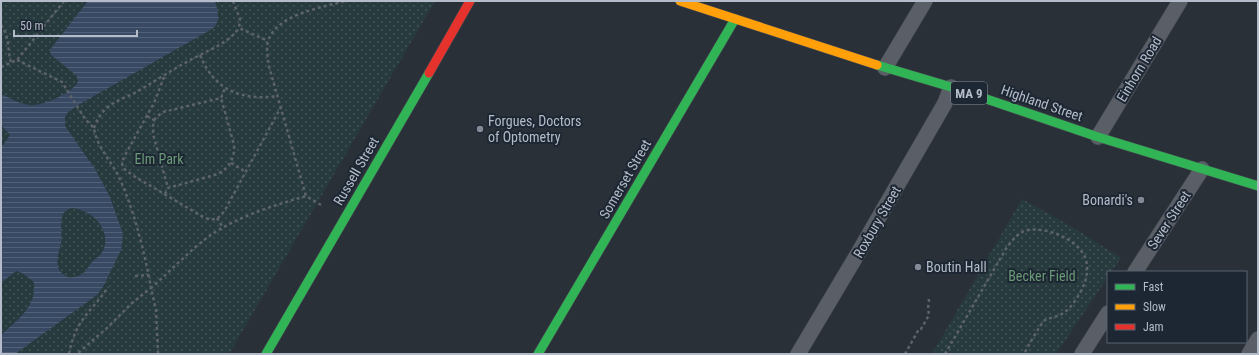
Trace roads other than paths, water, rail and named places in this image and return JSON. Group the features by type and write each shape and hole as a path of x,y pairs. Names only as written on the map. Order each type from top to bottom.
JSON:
{"main road":[{"name":"Russell Street","path":"266,354 470,1"},
{"name":"Highland Street","path":"680,1 699,4 736,19 885,68 951,87 1098,137 1258,186"},
{"name":"Somerset Street","path":"538,354 736,19"}],"street":[{"path":"885,68 925,1"},
{"name":"Einhorn Road","path":"1098,137 1180,1"},
{"name":"Roxbury Street","path":"798,354 941,109 951,87"},
{"name":"Sever Street","path":"1136,271 1202,169"},
{"path":"1082,354 1107,316"},
{"path":"1249,354 1258,339"}],"water":[{"path":"88,1 215,1 218,20 217,24 212,29 68,112 65,117 65,126 95,169 109,195 123,234 121,250 103,287 97,295 15,354 1,354 1,335 20,318 28,308 33,297 34,282 22,273 16,271 1,283 1,148 10,135 1,125 1,94 15,101 35,105 57,98 71,90 78,81 76,75 51,55 50,52 52,47","holes":["72,208 87,213 99,222 103,229 105,243 102,253 83,273 77,276 67,277 60,271 57,263 61,243 61,222 62,217 67,210"]}],"place":[{"name":"Forgues, Doctors of Optometry","path":"480,129"},
{"name":"Bonardi's","path":"1141,200"},
{"name":"Boutin Hall","path":"918,267"}],"park label":[{"name":"Elm Park","path":"159,159"},
{"name":"Becker Field","path":"1042,276"}]}
